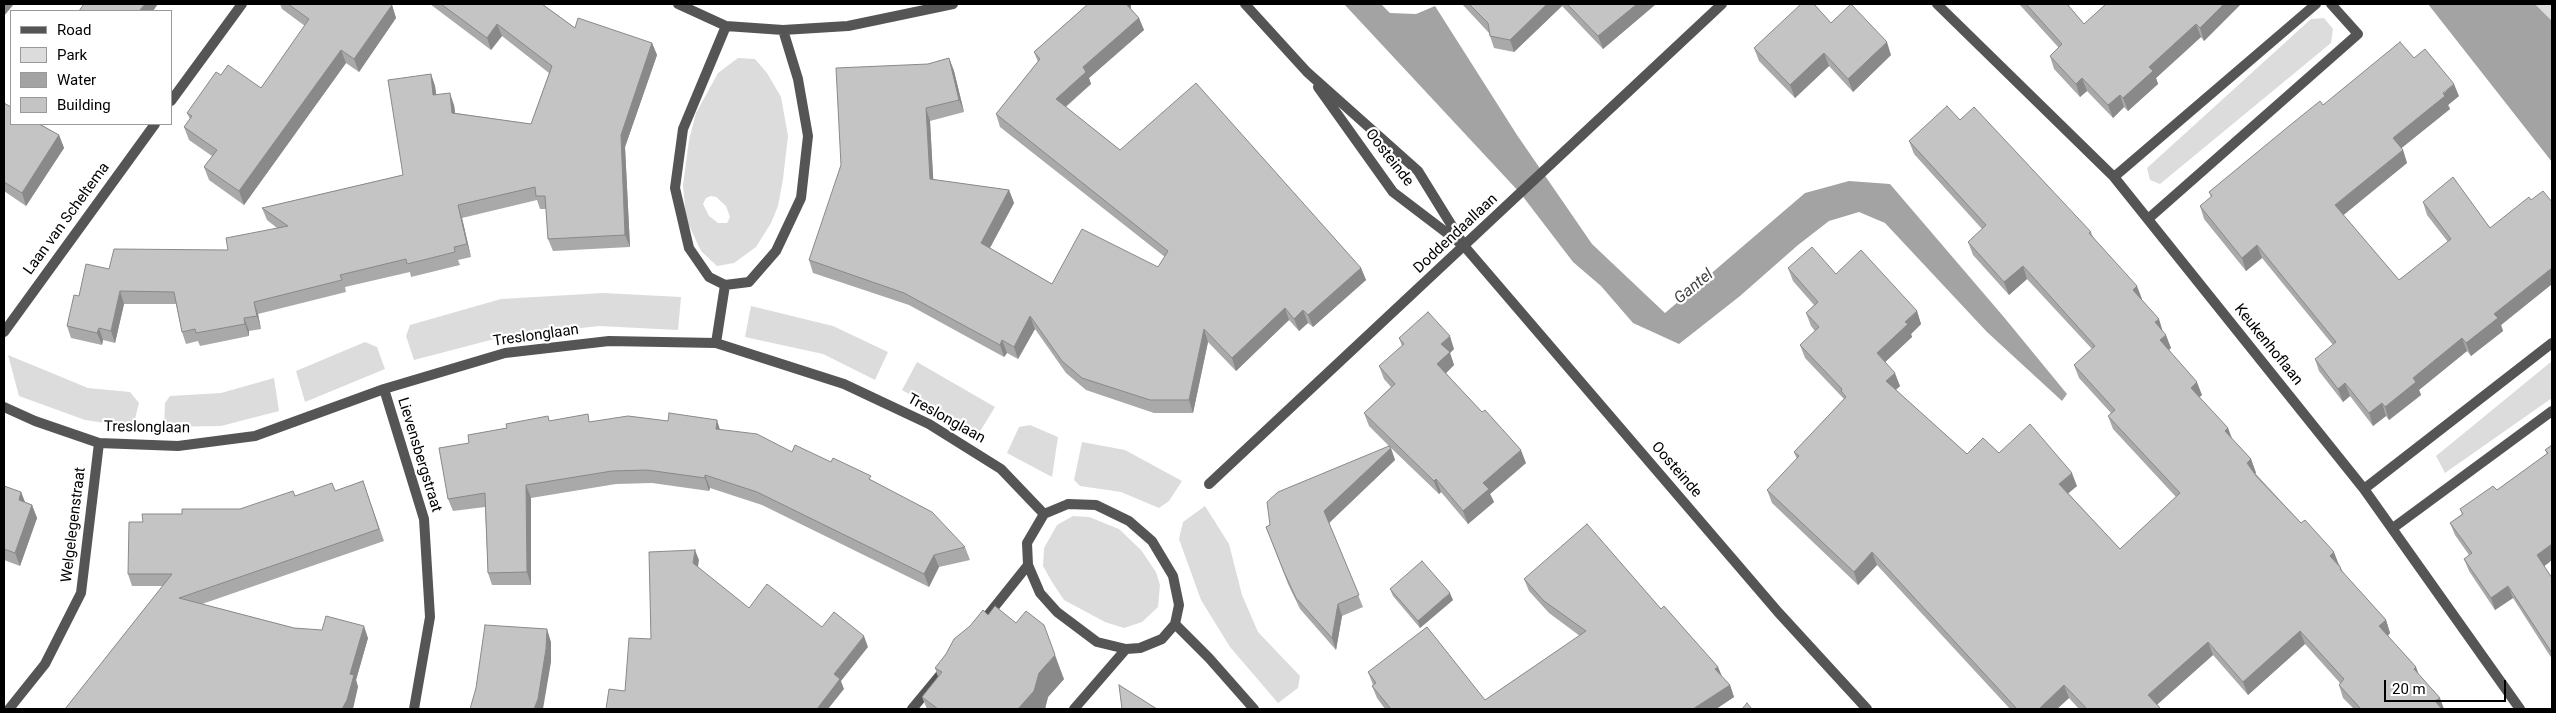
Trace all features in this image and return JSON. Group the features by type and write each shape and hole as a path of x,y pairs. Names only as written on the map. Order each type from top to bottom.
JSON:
{"street":[{"path":"172,100 242,4"},
{"path":"678,4 726,26 782,30 848,26 953,4"},
{"name":"Oosteinde","path":"1245,4 1307,72 1418,171 1465,247 1778,612 1867,709"},
{"name":"Doddendaallaan","path":"1209,484 1465,247 1722,4"},
{"name":"Keukenhoflaan","path":"1937,4 2114,177 2148,218 2364,489 2520,709"},
{"path":"2114,177 2316,4"},
{"path":"2148,218 2358,34 2331,4"},
{"path":"726,26 683,129 675,188 688,248 709,277 725,285 748,282 776,251 801,198 808,136 798,78 782,30"},
{"name":"Oosteinde","path":"1307,72 1393,192 1465,247"},
{"name":"Laan van Scheltema","path":"4,332 154,125"},
{"path":"716,343 725,285"},
{"name":"Treslonglaan","path":"4,407 35,421 99,443 178,446 255,436 384,389 505,353 609,341 716,343 844,384 929,424 1001,468 1044,514"},
{"path":"2364,489 2552,343"},
{"name":"Lievensbergstraat","path":"384,389 424,519 430,617 414,709"},
{"path":"2393,528 2552,411"},
{"name":"Welgelegenstraat","path":"9,709 45,664 81,593 99,443"},
{"path":"1068,504 1096,505 1129,520 1152,541 1173,576 1179,605 1175,624 1162,639 1140,648 1126,650 1097,642 1057,612 1040,593 1028,566 1027,543 1044,514 1068,504"},
{"path":"973,634 1028,566"},
{"path":"1175,624 1209,658 1254,709"},
{"path":"1074,709 1126,650"},
{"path":"912,709 955,656"}],"green space":[{"path":"2535,4 2552,4 2552,21"},
{"path":"2324,18 2333,29 2331,43 2160,184 2150,180 2147,168 2311,19"},
{"path":"738,58 755,59 767,73 781,97 788,136 778,206 771,223 756,247 734,263 717,266 701,251 686,219 683,185 689,140 696,113 718,73","holes":["716,197 726,206 730,217 727,223 718,223 709,216 703,204 706,198"]},
{"path":"603,293 681,297 678,330 599,326 502,337 414,360 406,336 410,325 501,299"},
{"path":"751,306 833,326 888,352 875,380 823,354 745,337"},
{"path":"365,342 377,347 385,369 305,402 296,371"},
{"path":"8,355 88,388 130,392 139,403 133,427 85,420 19,396"},
{"path":"2552,361 2552,398 2445,473 2436,456"},
{"path":"917,362 995,407 979,433 902,390"},
{"path":"274,378 279,411 221,426 164,427 165,403 170,396 221,393"},
{"path":"1030,425 1058,437 1052,477 1007,453 1019,427"},
{"path":"1082,442 1125,450 1182,481 1169,501 1159,508 1121,492 1080,486 1074,480"},
{"path":"1205,506 1229,544 1242,595 1258,632 1300,676 1298,688 1278,703 1230,647 1201,600 1179,539 1183,522"},
{"path":"1073,516 1089,517 1119,529 1141,550 1156,572 1160,585 1158,607 1142,622 1124,628 1105,622 1064,600 1052,582 1043,566 1044,548 1057,525"}],"water":[{"path":"1344,4 1381,4 1390,13 1416,14 1435,6 1517,135 1592,244 1665,313 1805,193 1849,181 1890,184 2067,394 2062,401 1987,332 1885,223 1859,212 1829,221 1798,245 1740,296 1679,344 1633,323 1601,286 1573,262 1521,194"},
{"path":"2428,4 2535,4 2552,21 2552,162"}],"building":[{"path":"84,4 145,4 140,10 80,10"},
{"path":"288,4 392,5 354,59 341,50 239,191 204,167 217,150 184,127 192,116 187,113 216,72 221,75 228,65 261,88 309,19"},
{"path":"441,4 542,4 575,28 578,18 652,43 621,135 625,235 548,239 545,196 536,196 535,187 458,205 467,244 454,247 455,252 407,264 406,259 340,275 342,280 254,302 257,316 244,318 245,324 196,333 195,329 182,332 174,292 120,291 111,331 99,328 97,333 67,326 74,295 79,296 86,264 109,269 114,249 228,250 226,238 288,226 262,208 403,175 388,80 431,74 433,95 450,93 452,113 531,124 552,66 497,24 487,38"},
{"path":"1088,4 1126,4 1139,18 1083,67 1086,72 1056,99 1120,150 1196,83 1361,268 1308,315 1303,310 1294,319 1285,308 1232,358 1204,329 1189,400 1150,400 1082,378 1062,361 1030,316 1014,347 1002,340 1000,345 904,293 809,260 841,165 836,68 928,64 949,58 959,100 926,108 930,179 1009,190 981,243 1052,284 1082,229 1158,267 1168,251 996,114 1040,59 1034,52"},
{"path":"1469,4 1547,4 1510,40 1490,36 1488,23"},
{"path":"1567,4 1637,4 1598,36"},
{"path":"1801,4 1814,4 1831,23 1851,4 1887,42 1848,79 1824,53 1790,85 1754,48"},
{"path":"2026,4 2067,4 2084,24 2106,4 2224,4 2200,28 2196,24 2149,67 2153,71 2123,98 2120,95 2108,105 2082,78 2076,84 2050,56 2062,44"},
{"path":"2400,42 2414,58 2425,49 2454,84 2443,93 2445,96 2393,138 2403,150 2335,205 2399,280 2451,239 2423,202 2453,177 2490,228 2529,197 2531,200 2543,191 2552,202 2552,268 2494,314 2498,318 2466,343 2462,338 2413,378 2416,382 2385,407 2382,403 2369,413 2345,383 2338,389 2315,359 2336,342 2257,245 2242,258 2200,206 2212,196 2209,192 2289,126 2320,101 2323,105"},
{"path":"4,103 10,106 10,125 41,125 59,135 22,193 4,182"},
{"path":"1947,106 1960,120 1974,107 2091,232 2089,233 2137,286 2133,290 2159,319 2155,322 2166,335 2160,340 2197,382 2191,388 2228,428 2225,431 2251,459 2247,463 2257,477 2301,523 2305,520 2334,552 2330,556 2386,620 2379,626 2416,667 2414,669 2440,698 2435,701 2442,709 2361,709 2339,685 2344,679 2300,631 2243,682 2208,642 2148,695 2161,709 2087,709 2064,685 2039,709 2017,709 1872,552 1854,572 1767,490 1799,456 1794,452 1846,397 1841,391 1842,389 1800,345 1819,327 1806,313 1818,302 1788,268 1812,247 1836,274 1861,250 1917,311 1905,322 1908,324 1877,353 1895,373 1886,381 1967,454 1983,438 1999,453 2030,424 2072,473 2059,484 2120,549 2180,493 2108,416 2115,410 2074,365 2095,346 2023,266 2004,282 1968,242 1986,225 1909,141"},
{"path":"1428,312 1450,336 1441,344 1450,352 1437,364 1482,412 1485,410 1521,450 1483,483 1489,489 1463,511 1436,479 1434,481 1364,413 1395,384 1379,366 1404,344 1399,338"},
{"path":"669,413 717,420 716,429 757,434 792,452 795,445 831,462 833,458 871,476 869,479 932,512 965,547 934,555 924,574 757,492 705,475 705,478 647,470 612,471 526,485 527,572 488,573 485,493 448,499 439,448 469,443 468,435 507,428 506,424 548,416 549,421 588,414 589,422 628,416 668,421"},
{"path":"2552,445 2552,544 2537,555 2552,578 2552,653 2508,586 2491,598 2464,559 2472,553 2450,523 2463,514 2460,509 2493,486 2497,490 2548,453 2545,450"},
{"path":"1389,446 1391,448 1324,511 1359,595 1338,604 1332,638 1296,598 1266,527 1270,525 1267,502 1278,492"},
{"path":"363,481 379,529 179,598 294,628 322,630 326,616 364,626 350,674 354,675 347,700 342,709 65,709 172,574 128,574 129,522 143,522 142,514 182,514 182,509 240,509 293,491 295,496 332,483 335,491"},
{"path":"4,486 21,492 19,500 32,505 15,553 4,549"},
{"path":"1587,524 1661,609 1664,606 1718,667 1715,669 1730,685 1693,709 1391,709 1372,686 1376,683 1368,672 1427,627 1485,700 1586,631 1544,601 1524,579"},
{"path":"695,550 693,563 749,608 767,584 822,627 834,612 864,636 834,674 840,679 817,709 606,709 609,689 625,691 629,638 651,639 649,552"},
{"path":"1422,561 1450,593 1418,621 1390,589"},
{"path":"995,606 1016,623 1026,611 1044,625 1055,655 1039,673 1034,691 1018,709 938,709 922,697 942,672 935,668 946,654 954,639 970,626 983,610 988,615"},
{"path":"485,625 547,629 546,649 538,699 534,709 470,709 476,688"},
{"path":"1119,685 1157,709 1122,709"},
{"path":"1747,703 1752,709 1742,709"}],"water label":[{"name":"Gantel","path":"1694,287"}]}
